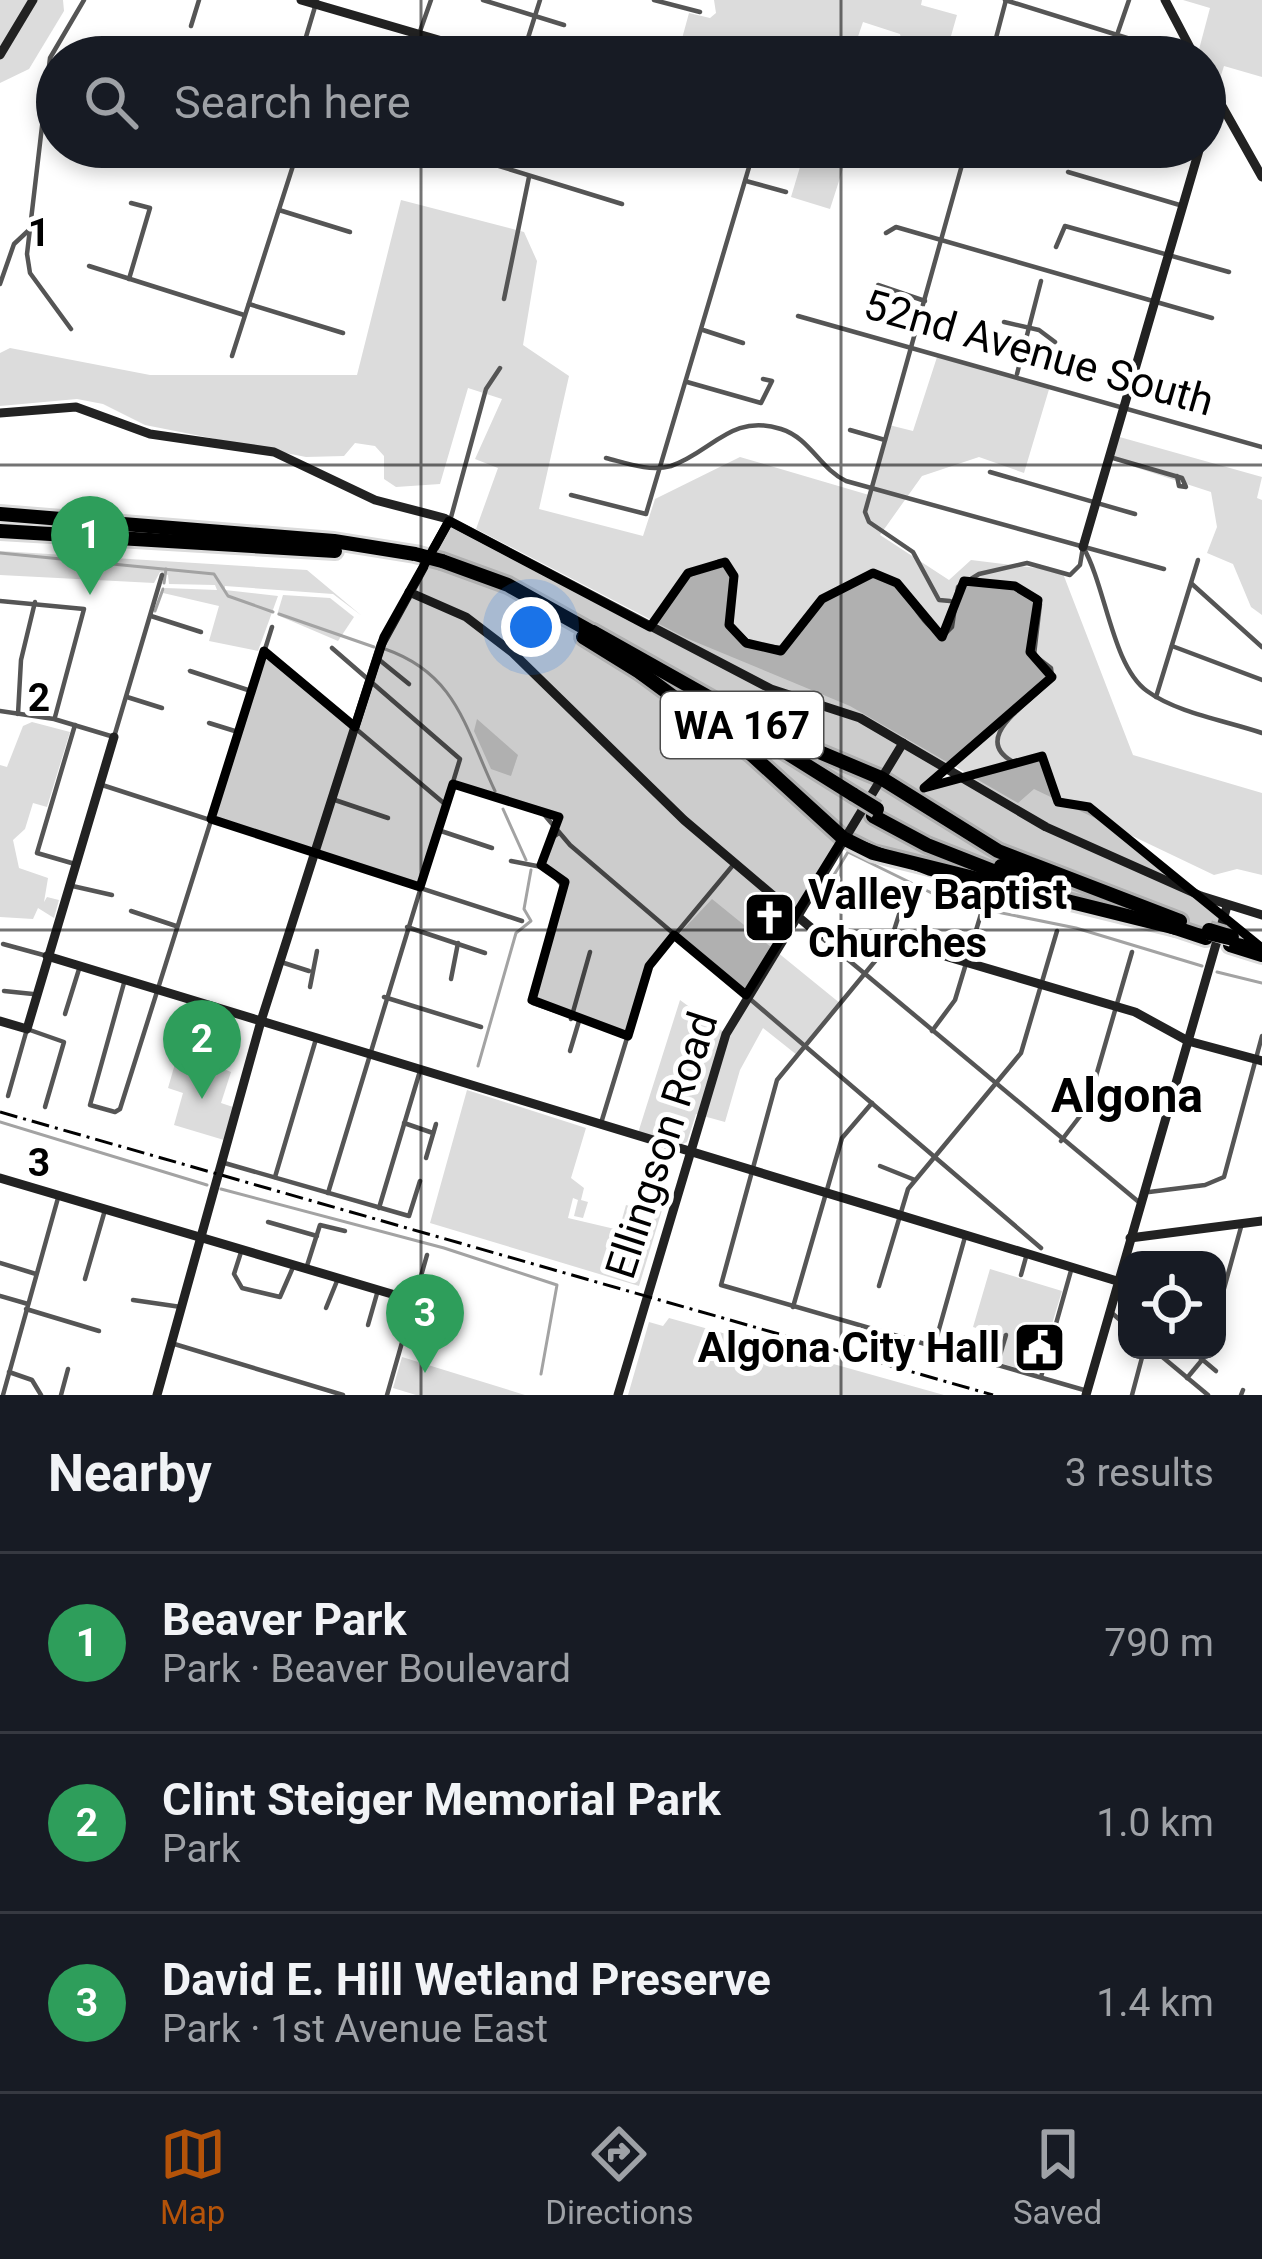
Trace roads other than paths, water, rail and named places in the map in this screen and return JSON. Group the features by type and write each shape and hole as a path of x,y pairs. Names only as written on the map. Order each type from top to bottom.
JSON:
{"highway":[{"name":"WA 167","path":"0,514 334,541 440,564 508,585 593,632 875,813 968,863 1262,950"},
{"name":"WA 167","path":"0,530 413,558"},
{"name":"WA 167","path":"440,564 535,608 852,798"},
{"path":"593,632 767,730 881,778 998,851 1178,924"},
{"path":"641,673 719,728 843,838 929,871 1178,924"}],"street":[{"path":"0,55 33,0"},
{"path":"63,36 85,0"},
{"path":"191,26 200,0"},
{"path":"301,0 426,36"},
{"path":"419,34 431,0"},
{"path":"483,0 564,25"},
{"path":"529,36 540,0"},
{"path":"654,0 700,12"},
{"path":"997,36 1006,0 1130,36"},
{"path":"1118,32 1129,0"},
{"path":"1165,0 1182,36"},
{"path":"306,36 316,2"},
{"path":"1226,115 1262,177"},
{"path":"37,168 29,230 30,273 71,329"},
{"path":"232,356 292,168"},
{"path":"505,168 622,203"},
{"path":"571,495 646,514 749,168"},
{"path":"952,600 939,599 904,543 867,520 885,440 964,168"},
{"path":"651,628 682,578 717,561 733,572 730,622 742,640 777,650 822,599 875,573 896,583 940,635 952,627 952,600 964,581 1025,562 1070,575 1080,565 1194,168"},
{"path":"1068,172 1183,206"},
{"path":"504,299 529,177"},
{"path":"746,181 786,192"},
{"path":"129,279 150,208 131,202"},
{"path":"279,210 350,232"},
{"path":"1056,247 1065,226 1228,272"},
{"path":"886,233 893,227 942,239 1211,318"},
{"path":"0,284 14,244 29,230"},
{"path":"89,266 245,316"},
{"path":"1016,376 1041,281"},
{"path":"878,285 925,301"},
{"path":"249,304 343,333"},
{"name":"52nd Avenue South","path":"798,316 1262,448"},
{"path":"1004,322 1055,342"},
{"path":"703,330 743,343"},
{"path":"157,1395 261,1022 377,658 449,521 486,389 500,368"},
{"path":"687,382 764,403 772,382 763,379"},
{"path":"0,413 76,407 162,437 274,452 376,500 449,521 771,689 851,714 1046,827 1202,896 1262,915"},
{"path":"606,458 661,467 728,431 763,425 794,434 838,477 1164,568"},
{"path":"850,430 885,440"},
{"path":"1110,457 1177,476"},
{"path":"990,472 1135,514"},
{"path":"1083,547 1126,665 1156,697 1262,733"},
{"path":"1156,697 1198,560"},
{"path":"8,1096 162,574"},
{"path":"964,581 1022,589 1040,604 1034,656 1051,668 1052,677 1000,727 997,742 1005,758 1017,764 1042,756 1056,797 1089,807 1202,896"},
{"path":"1192,584 1262,647"},
{"path":"409,592 488,632 578,710 629,766 735,864 1061,1141 1142,1198 1221,1180 1259,1060 1262,1036"},
{"path":"0,601 84,609 54,718"},
{"path":"18,714 21,660 35,602"},
{"path":"151,616 201,632"},
{"path":"125,981 89,1105 118,1112 272,627"},
{"path":"1172,646 1262,680"},
{"path":"328,1193 460,759 332,648"},
{"path":"264,651 446,806"},
{"path":"377,658 409,684"},
{"path":"190,671 251,691"},
{"path":"127,697 162,707"},
{"path":"0,711 54,718 114,737"},
{"path":"209,723 238,732"},
{"path":"75,725 37,853 75,864"},
{"name":"Ellingson Road","path":"619,1395 711,1072 746,995 903,743"},
{"path":"99,784 522,921"},
{"path":"453,784 542,812 559,833 674,935 1041,1248"},
{"path":"332,799 388,818"},
{"path":"438,830 492,848"},
{"path":"542,865 549,841 559,833"},
{"path":"511,861 542,865 556,875 562,889 532,992 536,1006 628,1036"},
{"path":"601,1126 649,966 735,864"},
{"path":"68,885 112,895"},
{"path":"1,943 688,1153 750,1171 825,1193 899,1215 1118,1281 1086,1393 721,1285 750,1171 775,1085 890,943 904,899"},
{"path":"1126,1251 1227,906"},
{"path":"131,911 176,926"},
{"path":"932,1031 953,1005 981,914"},
{"path":"406,927 485,952"},
{"path":"879,1286 899,1215 915,1180 1021,1053 1057,931"},
{"path":"816,932 852,944 890,943 966,962 1117,1006 1187,1041 1259,1060"},
{"path":"452,979 458,943"},
{"path":"310,988 317,951"},
{"path":"570,1051 590,952"},
{"path":"1061,1141 1087,1107 1132,952"},
{"path":"280,962 310,971"},
{"path":"64,1014 80,966"},
{"path":"4,991 36,994"},
{"path":"385,997 481,1028"},
{"path":"0,1021 28,1024 64,1042 45,1107"},
{"path":"275,1177 316,1039"},
{"path":"380,1208 420,1070"},
{"path":"794,1307 845,1131 872,1103"},
{"path":"404,1123 433,1133"},
{"path":"426,1157 436,1124"},
{"path":"221,1162 409,1216 419,1181"},
{"path":"880,1166 915,1180"},
{"path":"0,1178 412,1300"},
{"path":"2,1395 59,1195"},
{"path":"85,1279 105,1208"},
{"path":"1130,1238 1262,1221"},
{"path":"268,1222 316,1236"},
{"path":"1226,1280 1241,1224"},
{"path":"306,1269 320,1225 345,1232"},
{"path":"934,1347 966,1235"},
{"path":"1021,1275 1035,1242"},
{"path":"242,1249 233,1274 245,1289 278,1298 294,1265"},
{"path":"387,1395 427,1255"},
{"path":"0,1263 37,1274"},
{"path":"1041,1377 1072,1267"},
{"path":"326,1308 338,1278"},
{"path":"368,1325 378,1290"},
{"path":"0,1296 98,1331"},
{"path":"133,1300 182,1307"},
{"path":"1109,1310 1118,1318"},
{"path":"997,1365 1006,1335"},
{"path":"172,1343 343,1395"},
{"path":"1132,1395 1142,1359"},
{"path":"1165,1359 1208,1395"},
{"path":"1187,1378 1202,1360 1216,1371"},
{"path":"61,1395 68,1369"},
{"path":"9,1372 32,1380 41,1395"}],"waterway":[{"path":"0,553 214,574 228,596 273,612"},
{"path":"164,583 166,569"},
{"path":"155,611 163,589"},
{"path":"279,614 374,647"},
{"path":"385,649 409,660 444,688 495,791"},
{"path":"503,809 526,860"},
{"path":"829,883 848,852 952,903 1076,928 1202,966"},
{"path":"478,1066 516,933 531,921 524,909 531,870"},
{"path":"1217,972 1262,983"},
{"path":"0,1122 207,1185"},
{"path":"221,1189 444,1248 557,1285 541,1374"}],"railway":[{"path":"0,1112 993,1395"}],"place":[{"name":"Beaver Park","path":"90,595"},
{"name":"Valley Baptist Churches","path":"769,918"},
{"name":"Clint Steiger Memorial Park","path":"202,1099"},
{"name":"Algona City Hall","path":"1039,1347"},
{"name":"David E. Hill Wetland Preserve","path":"425,1373"}],"district":[{"name":"Algona","path":"1127,1095"}]}
